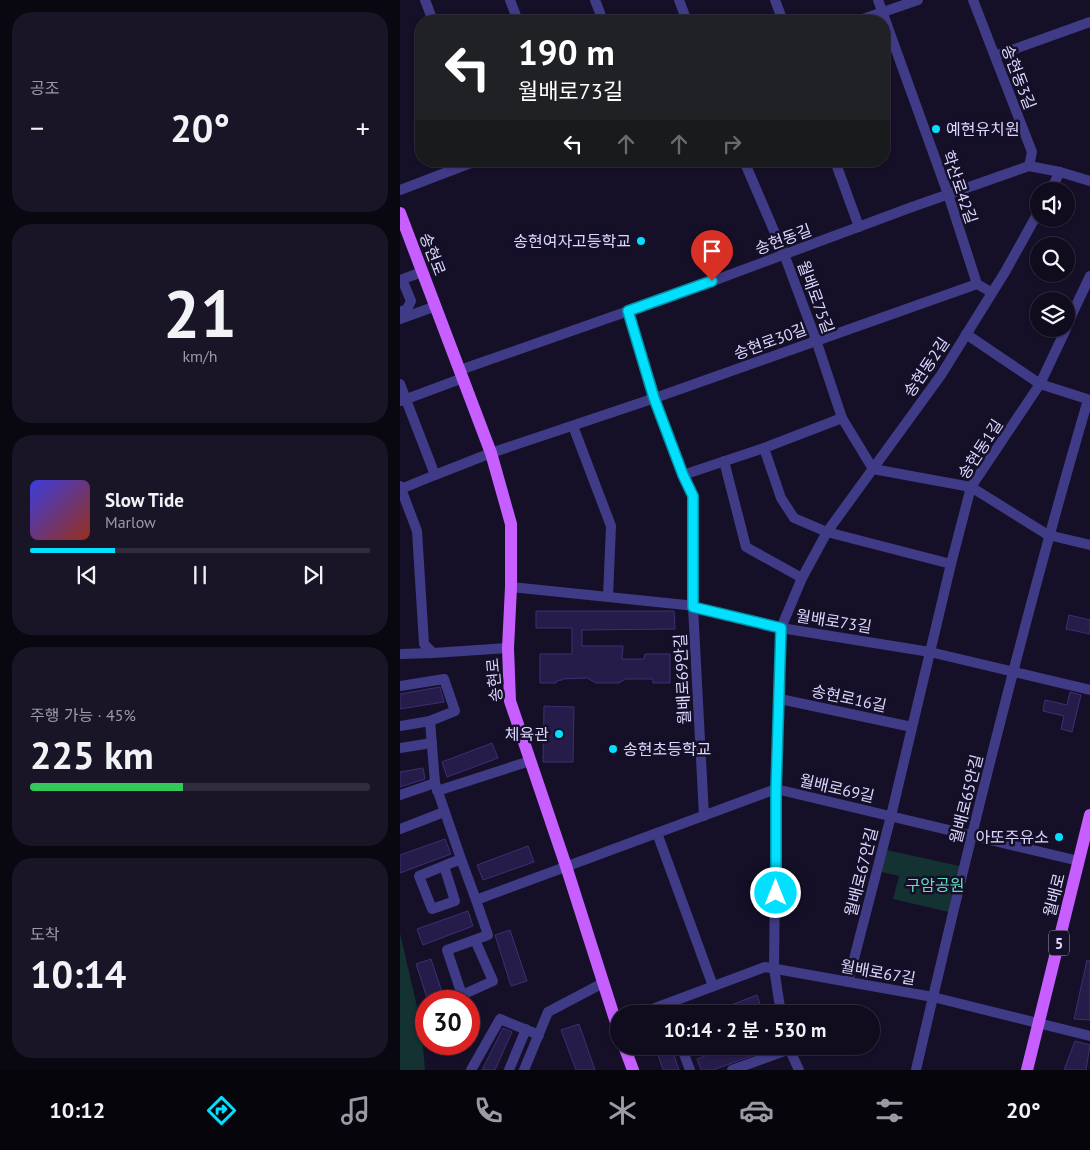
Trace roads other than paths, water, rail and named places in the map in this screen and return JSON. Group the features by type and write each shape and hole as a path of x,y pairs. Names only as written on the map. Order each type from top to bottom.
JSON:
{"main road":[{"name":"송현로","path":"400,213 404,236 436,306 491,453 511,524 511,587 508,648 510,701 611,1005"},
{"name":"월배로","path":"1027,1070 1089,820"},
{"path":"627,1055 633,1070"}],"street":[{"path":"425,0 431,15"},
{"path":"510,0 516,15"},
{"path":"595,0 601,15"},
{"path":"679,0 685,15"},
{"path":"775,0 781,15"},
{"name":"학산로42길","path":"878,0 883,15"},
{"path":"874,15 918,0"},
{"name":"송현동3길","path":"973,0 1032,152 1029,166"},
{"path":"995,56 1090,22"},
{"name":"학산로42길","path":"890,34 948,194 977,284"},
{"path":"1029,166 1060,172 1090,181"},
{"name":"송현동길","path":"403,401 461,374 628,311 1029,166"},
{"path":"400,190 460,167"},
{"name":"월배로75길","path":"747,167 784,254 842,418 873,469"},
{"path":"837,167 859,227"},
{"path":"1055,182 1060,172"},
{"name":"송현동2길","path":"781,628 802,578 827,532 941,375 1005,272 1030,227"},
{"path":"400,312 407,310 411,301 404,284 400,282 422,272"},
{"name":"송현동1길","path":"1075,308 1090,276"},
{"path":"977,284 991,292"},
{"name":"송현로30길","path":"491,453 654,398 977,284"},
{"path":"400,319 436,306"},
{"name":"월배로69안길","path":"628,311 654,398 683,475 693,496 693,607 704,816"},
{"path":"966,334 1040,384 1089,400 1048,535"},
{"name":"송현동1길","path":"930,652 971,487 1040,384 1062,337"},
{"path":"400,384 403,401 435,474"},
{"path":"683,475 764,448 842,418"},
{"path":"573,426 611,526 608,597"},
{"path":"764,448 781,498 794,518 827,532 951,564"},
{"path":"433,653 424,644 417,531 400,487 491,453"},
{"path":"724,461 746,548 802,578"},
{"path":"873,469 971,487 1048,535 1090,545"},
{"name":"월배로65안길","path":"916,1070 972,836 1048,535"},
{"name":"월배로73길","path":"511,587 693,607 781,628 930,652 1090,690"},
{"path":"780,1005 774,968 776,790 781,628"},
{"path":"400,654 508,648"},
{"name":"월배로67안길","path":"848,982 891,816 930,652"},
{"path":"400,686 444,679 455,710 430,721 400,726"},
{"name":"송현로16길","path":"780,700 912,727"},
{"path":"430,721 436,787 488,934 447,950 462,995 493,981 475,940"},
{"path":"400,748 432,743"},
{"path":"400,795 530,761"},
{"name":"월배로69길","path":"476,900 776,790 1079,861"},
{"path":"400,830 444,812"},
{"path":"657,833 713,986"},
{"path":"444,866 461,859"},
{"name":"월배로67길","path":"663,1005 765,967 933,997 1090,1036"},
{"path":"524,1070 548,1012 603,982"},
{"path":"471,1070 500,1018 539,1035"},
{"path":"509,1070 526,1030"},
{"path":"685,1055 690,1070"},
{"path":"732,1070 771,1055"},
{"path":"792,1055 799,1070"}],"place":[{"name":"예현유치원","path":"936,129"},
{"name":"송현여자고등학교","path":"641,241"},
{"name":"체육관","path":"559,734"},
{"name":"송현초등학교","path":"613,749"},
{"name":"아또주유소","path":"1059,837"}],"park label":[{"name":"구암공원","path":"935,885"}]}
